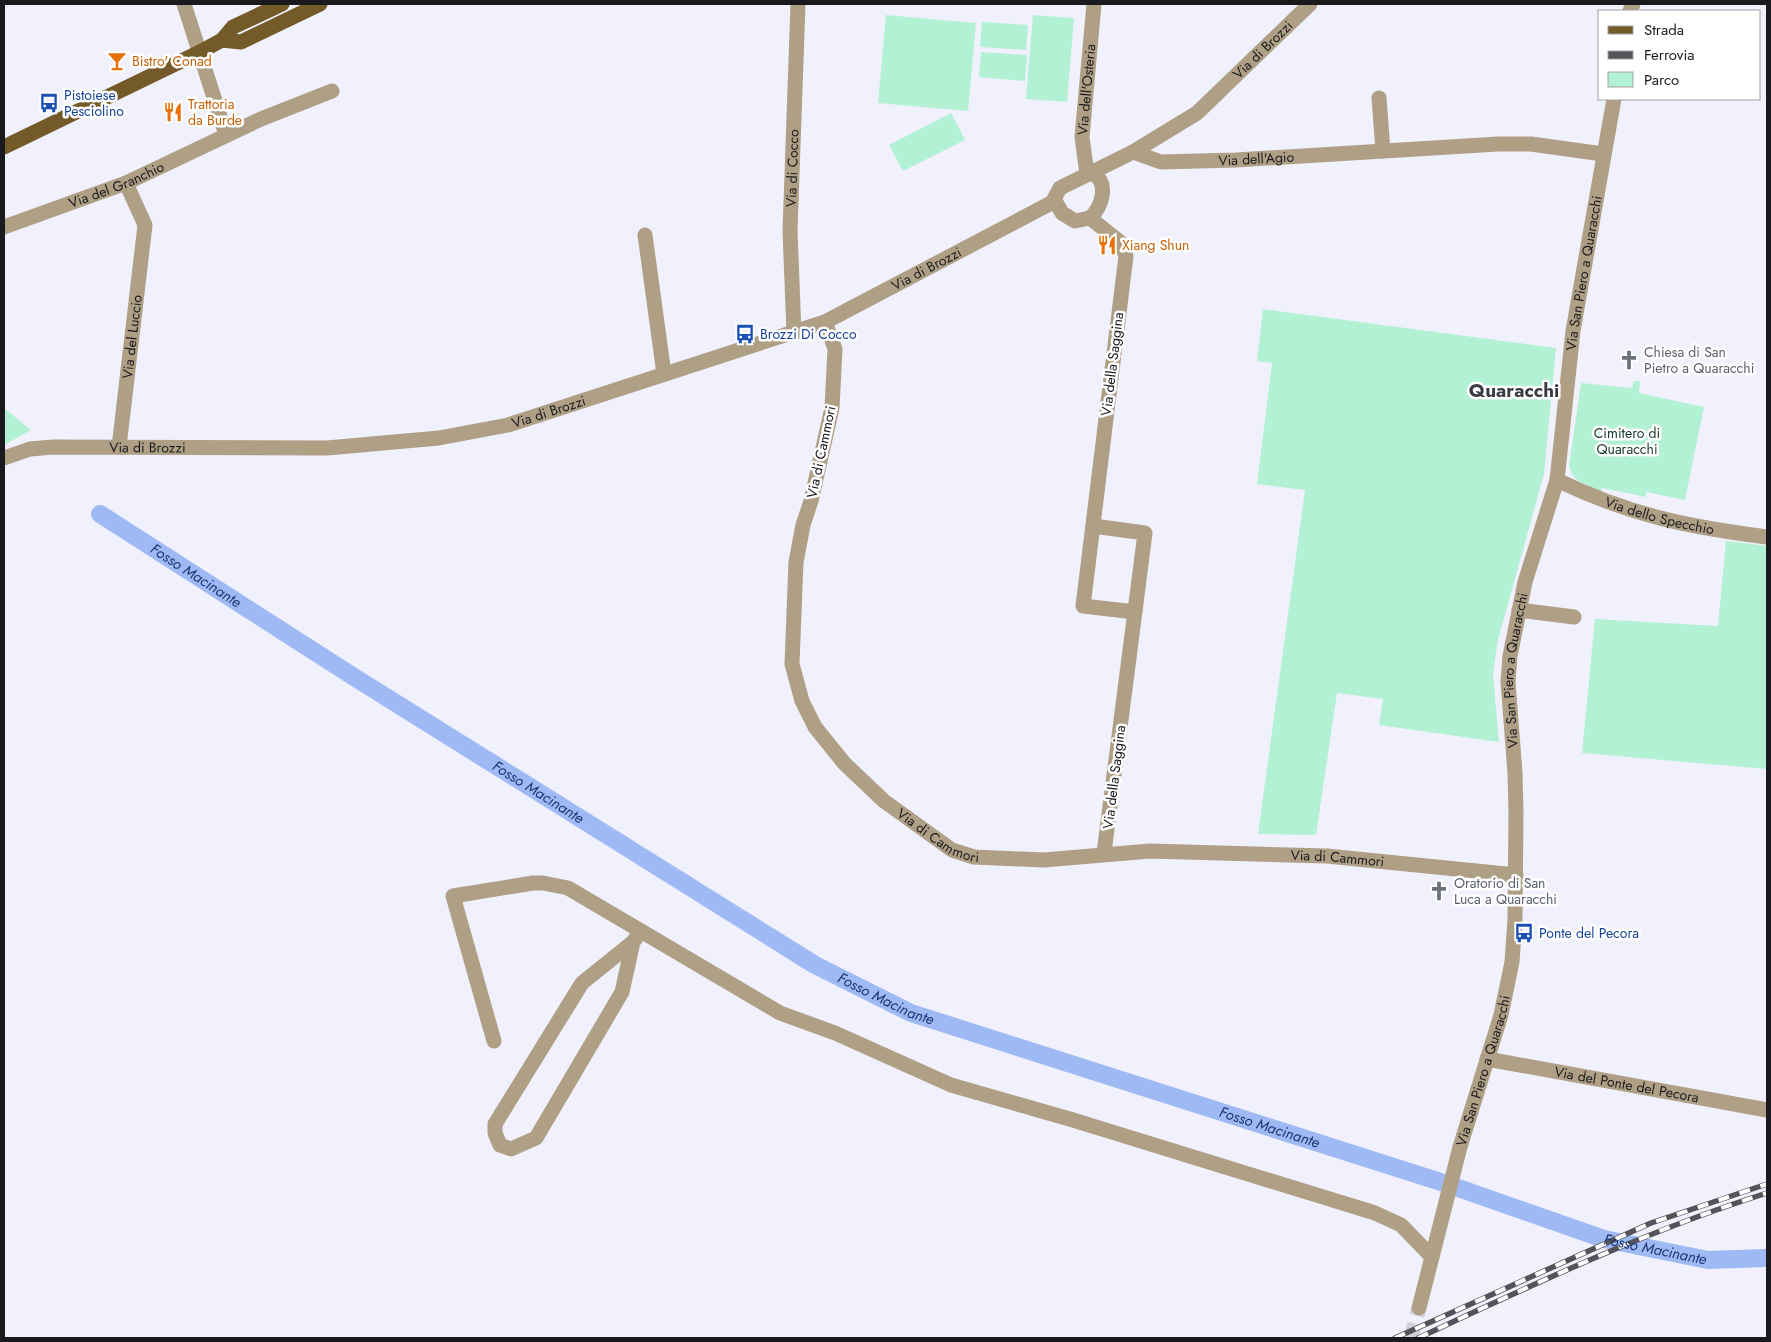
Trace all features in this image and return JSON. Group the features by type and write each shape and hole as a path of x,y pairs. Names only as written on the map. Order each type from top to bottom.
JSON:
{"main road":[{"path":"4,147 200,52 222,40 233,27 282,4"},
{"path":"222,40 241,42 320,4"}],"street":[{"path":"184,4 226,134"},
{"name":"Via di Cocco","path":"794,333 790,231 798,4"},
{"name":"Via dell'Osteria","path":"1087,174 1082,137 1094,4"},
{"name":"Via di Brozzi","path":"4,458 30,450 53,447 327,448 446,437 508,425 794,333 825,322 1054,201 1057,190 1133,152 1197,113 1310,4"},
{"name":"Via del Granchio","path":"4,227 126,183 226,134 332,91"},
{"path":"1379,98 1382,151"},
{"name":"Via San Piero a Quaracchi","path":"1419,1308 1460,1147 1501,1015 1512,962 1516,875 1515,773 1508,682 1510,656 1525,582 1557,480 1573,332 1614,100"},
{"name":"Via dell'Agio","path":"1133,152 1161,162 1236,160 1516,144 1603,154"},
{"path":"1054,201 1058,209 1067,218 1081,221 1090,218 1099,207 1102,193 1096,175 1087,174"},
{"name":"Via del Luccio","path":"119,447 145,225 126,183"},
{"name":"Via della Saggina","path":"1090,218 1120,242 1126,256 1083,606 1135,612"},
{"path":"645,235 664,374"},
{"name":"Via di Cammori","path":"825,322 836,349 832,408 801,534 794,604 792,664 802,701 810,720 826,742 868,788 930,834 962,854 974,857 1044,860 1104,853 1150,851 1327,856 1516,875"},
{"name":"Via dello Specchio","path":"1557,480 1612,505 1642,514 1720,531 1767,537"},
{"name":"Via della Saggina","path":"1093,526 1146,533 1104,853"},
{"path":"1519,610 1574,617"},
{"path":"494,1041 453,896 510,886 543,883 568,888 637,936 780,1013 835,1034 951,1085 1073,1120 1375,1213 1436,1243"},
{"path":"637,936 622,992 536,1138 511,1149 500,1145 495,1133 495,1124 582,982 637,936"},
{"name":"Via del Ponte del Pecora","path":"1486,1059 1767,1110"}],"green space":[{"path":"886,15 976,23 968,111 878,103"},
{"path":"1033,15 1074,18 1067,102 1026,99"},
{"path":"982,22 1028,25 1026,50 980,47"},
{"path":"981,52 1027,55 1025,81 979,77"},
{"path":"951,113 965,140 903,171 889,145"},
{"path":"1263,309 1556,348 1544,474 1498,640 1493,673 1499,742 1379,725 1383,699 1337,693 1316,835 1258,834 1305,490 1257,484 1272,363 1257,361"},
{"name":"Cimitero di Quaracchi","path":"1634,381 1640,381 1639,393 1704,407 1685,500 1646,492 1646,497 1602,488 1601,492 1589,489 1588,485 1576,478 1570,470 1581,383 1632,388"},
{"path":"4,408 31,430 4,445"},
{"path":"1726,541 1767,546 1767,769 1582,753 1595,619 1718,626"}],"waterway":[{"name":"Fosso Macinante","path":"100,514 354,677 815,965 911,1013 1444,1183 1604,1239 1708,1260 1767,1258"}],"tunnel":[{"path":"1411,1338 1419,1308"}],"railway":[{"path":"1395,1338 1651,1223 1767,1184"},
{"path":"1418,1338 1633,1242 1677,1224 1767,1193"}],"place":[{"name":"Bistro' Conad","path":"117,61"},
{"name":"Pistoiese Pesciolino","path":"49,103"},
{"name":"Trattoria da Burde","path":"173,112"},
{"name":"Xiang Shun","path":"1107,245"},
{"name":"Brozzi Di Cocco","path":"745,334"},
{"name":"Chiesa di San Pietro a Quaracchi","path":"1629,360"},
{"name":"Oratorio di San Luca a Quaracchi","path":"1439,891"},
{"name":"Ponte del Pecora","path":"1524,933"}],"district":[{"name":"Quaracchi","path":"1514,390"}]}
